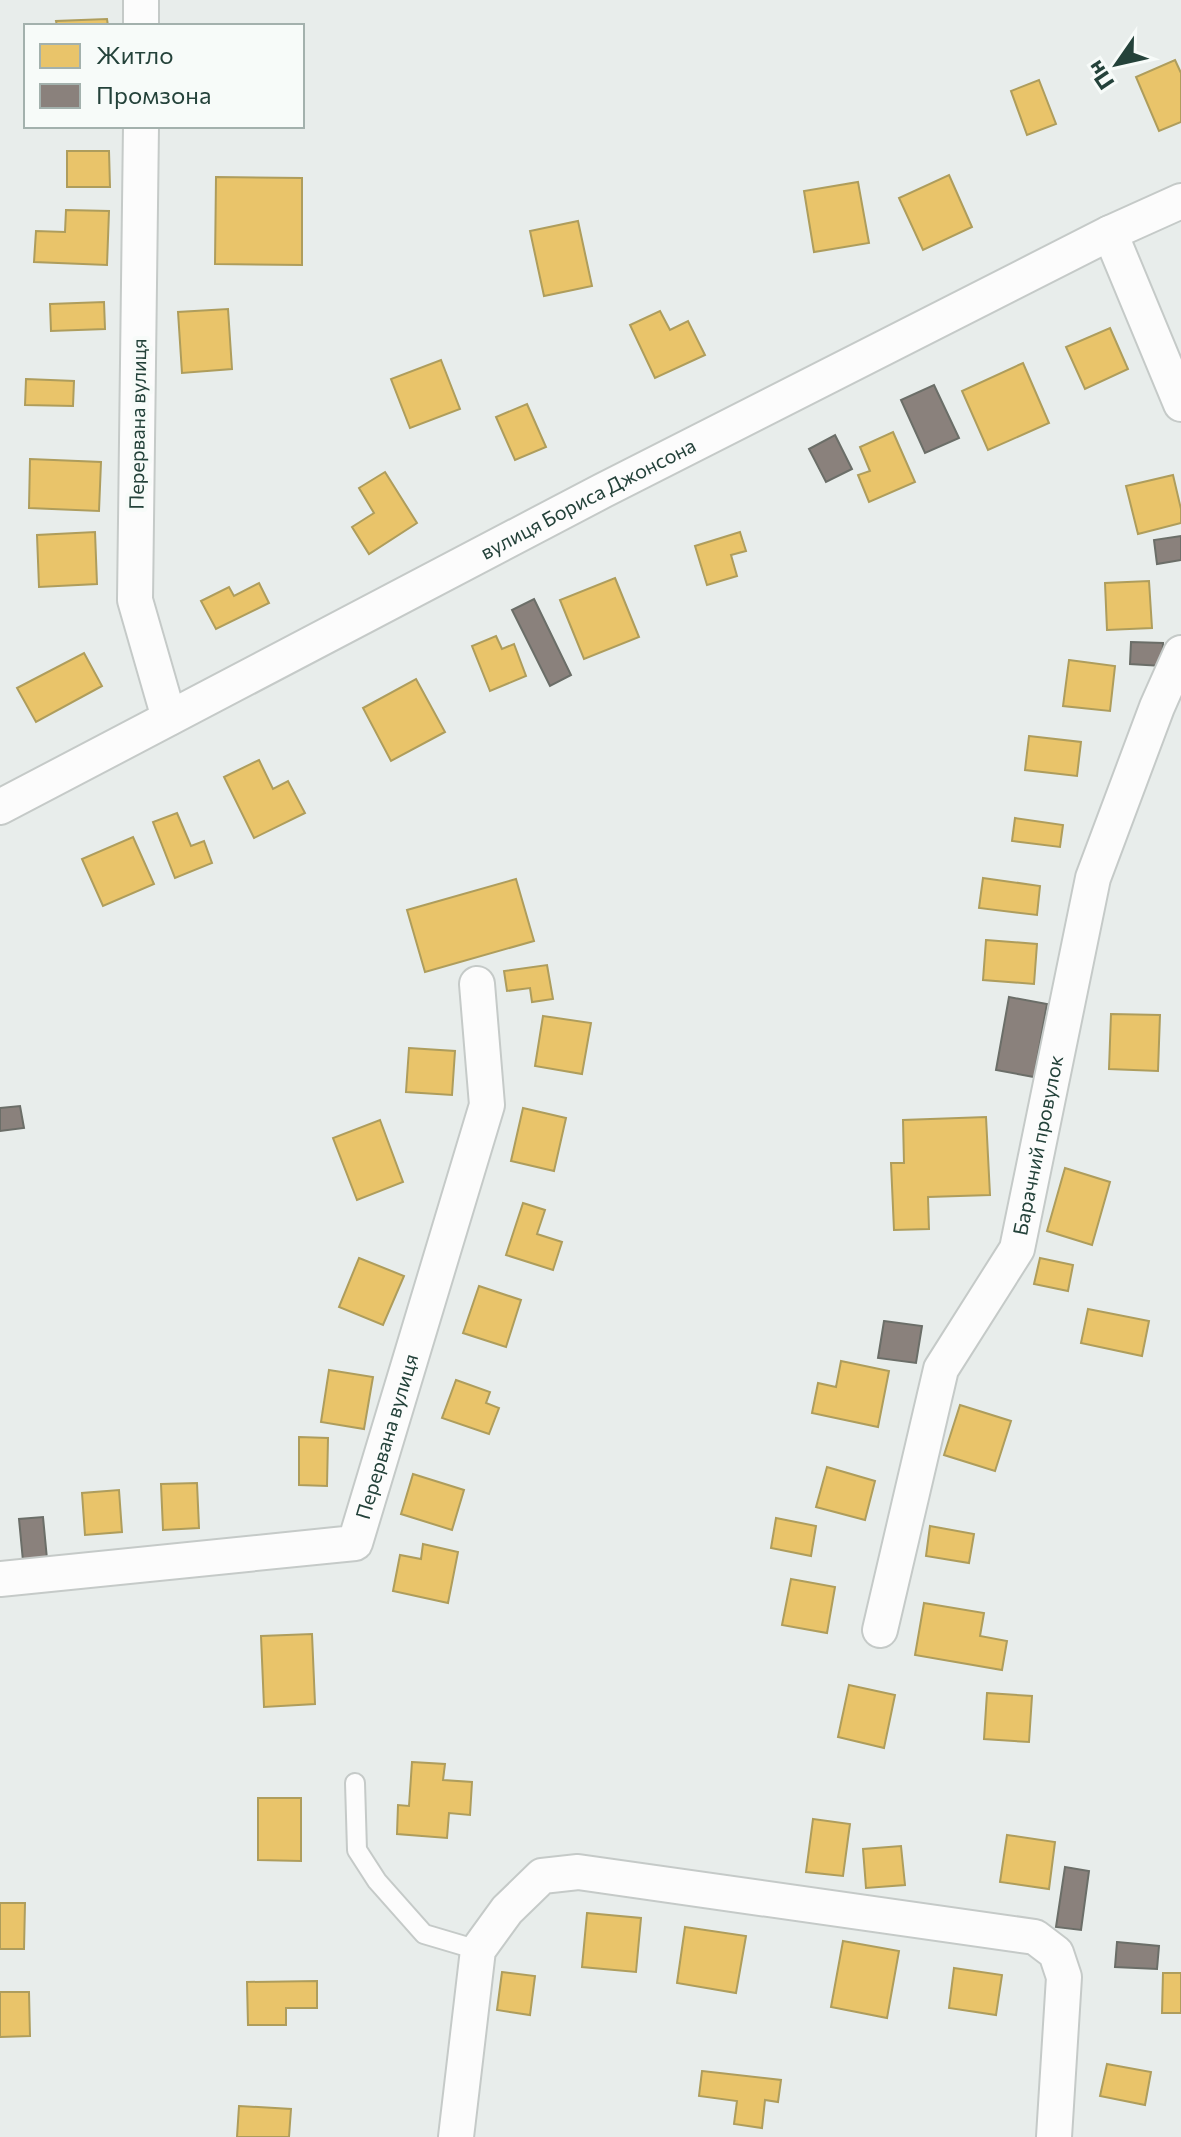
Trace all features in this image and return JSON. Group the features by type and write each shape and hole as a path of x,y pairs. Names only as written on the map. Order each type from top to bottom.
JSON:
{"street":[{"path":"141,0 141,24"},
{"name":"Перервана вулиця","path":"141,128 135,600 169,718"},
{"name":"вулиця Бориса Джонсона","path":"0,807 602,491 1110,233 1181,201"},
{"path":"1110,233 1181,404"},
{"name":"Барачний провулок","path":"880,1630 941,1369 1017,1249 1093,878 1157,707 1181,653"},
{"name":"Перервана вулиця","path":"0,1579 355,1543 487,1105 477,984"},
{"path":"456,2137 478,1950 507,1910 542,1876 578,1872 1035,1937 1056,1953 1064,1977 1054,2137"}],"lane":[{"path":"355,1783 357,1850 377,1881 424,1934 478,1950"}],"building: Житло":[{"path":"107,19 108,24 57,24 56,21"},
{"path":"1175,60 1181,73 1181,122 1159,131 1136,77"},
{"path":"1039,80 1056,124 1027,135 1011,91"},
{"path":"67,151 109,151 110,187 67,187"},
{"path":"949,175 972,227 923,250 899,198"},
{"path":"216,177 302,178 302,265 215,264"},
{"path":"858,182 869,243 814,252 804,191"},
{"path":"66,210 109,211 107,265 34,262 36,231 65,232"},
{"path":"578,221 592,286 544,296 530,231"},
{"path":"104,302 105,329 51,331 50,304"},
{"path":"228,309 232,369 182,373 178,312"},
{"path":"660,311 670,330 688,321 705,355 655,378 630,325"},
{"path":"1110,328 1128,369 1085,389 1066,347"},
{"path":"441,360 460,409 410,428 391,379"},
{"path":"1023,363 1049,423 988,450 962,391"},
{"path":"26,379 74,381 73,406 25,405"},
{"path":"527,404 546,447 515,460 496,417"},
{"path":"893,432 915,482 869,502 858,475 870,471 860,447"},
{"path":"30,459 101,462 99,511 29,508"},
{"path":"385,472 417,523 369,554 352,527 374,513 359,488"},
{"path":"1173,475 1181,523 1138,534 1126,486"},
{"path":"95,532 97,584 39,587 37,535"},
{"path":"740,532 746,551 731,555 737,576 707,585 695,546"},
{"path":"615,578 639,637 584,659 560,600"},
{"path":"1149,581 1152,628 1107,630 1105,583"},
{"path":"259,583 269,603 216,629 201,601 229,587 234,596"},
{"path":"496,636 502,649 514,644 526,676 490,691 472,646"},
{"path":"84,653 102,686 36,722 17,688"},
{"path":"1069,660 1115,666 1110,711 1063,706"},
{"path":"416,679 445,732 391,761 363,708"},
{"path":"1029,736 1081,742 1077,776 1025,770"},
{"path":"259,760 273,789 288,781 305,813 254,838 224,777"},
{"path":"177,813 191,846 204,841 212,863 175,878 153,822"},
{"path":"1015,818 1063,825 1060,847 1012,841"},
{"path":"133,837 154,884 103,906 82,859"},
{"path":"983,878 1040,886 1037,915 979,908"},
{"path":"516,879 534,941 425,972 407,910"},
{"path":"986,940 1037,944 1034,984 983,980"},
{"path":"547,965 553,999 532,1002 530,988 507,991 504,971"},
{"path":"1111,1014 1160,1015 1158,1071 1109,1069"},
{"path":"543,1016 591,1023 582,1074 535,1066"},
{"path":"409,1048 455,1051 452,1095 406,1092"},
{"path":"523,1108 566,1118 554,1171 511,1161"},
{"path":"986,1117 990,1195 928,1197 929,1229 894,1230 891,1163 904,1163 903,1120"},
{"path":"380,1120 403,1182 357,1200 333,1138"},
{"path":"1065,1168 1110,1182 1092,1245 1047,1231"},
{"path":"523,1203 545,1210 537,1234 562,1242 553,1270 506,1255"},
{"path":"359,1258 404,1276 383,1325 339,1307"},
{"path":"1040,1258 1073,1265 1068,1291 1034,1284"},
{"path":"479,1286 521,1300 506,1347 463,1333"},
{"path":"1088,1309 1149,1321 1142,1356 1081,1343"},
{"path":"841,1361 889,1371 878,1427 812,1413 818,1383 836,1387"},
{"path":"329,1370 373,1377 364,1429 321,1422"},
{"path":"456,1380 490,1392 486,1403 499,1408 489,1434 442,1418"},
{"path":"960,1405 1011,1421 995,1471 944,1455"},
{"path":"299,1437 328,1438 327,1486 299,1485"},
{"path":"827,1467 875,1481 865,1520 816,1507"},
{"path":"413,1474 464,1490 452,1530 401,1514"},
{"path":"197,1483 199,1528 163,1530 161,1484"},
{"path":"119,1490 122,1532 85,1535 82,1493"},
{"path":"776,1518 816,1526 811,1556 771,1548"},
{"path":"930,1526 974,1534 969,1563 926,1556"},
{"path":"423,1544 458,1552 448,1603 393,1591 400,1555 421,1559"},
{"path":"791,1579 835,1587 827,1633 782,1625"},
{"path":"924,1603 984,1613 980,1636 1007,1641 1002,1670 915,1655"},
{"path":"312,1634 315,1704 264,1707 261,1636"},
{"path":"849,1685 895,1695 884,1748 838,1737"},
{"path":"987,1693 1032,1696 1029,1742 984,1739"},
{"path":"412,1762 445,1764 443,1780 472,1782 470,1815 449,1813 447,1838 397,1834 398,1805 409,1806"},
{"path":"258,1798 301,1798 301,1861 258,1860"},
{"path":"813,1819 850,1824 843,1876 806,1872"},
{"path":"1007,1835 1055,1842 1049,1889 1000,1882"},
{"path":"901,1846 905,1885 866,1888 863,1849"},
{"path":"0,1903 25,1903 24,1949 0,1949"},
{"path":"587,1913 641,1918 636,1972 582,1967"},
{"path":"685,1927 746,1936 736,1993 677,1983"},
{"path":"843,1941 899,1951 887,2018 831,2007"},
{"path":"954,1968 1002,1975 996,2015 949,2008"},
{"path":"502,1972 535,1976 530,2015 497,2010"},
{"path":"1163,1973 1181,1973 1181,2013 1162,2013"},
{"path":"317,1981 317,2008 286,2008 286,2025 248,2025 247,1982"},
{"path":"0,1992 29,1992 30,2036 0,2037"},
{"path":"1107,2064 1151,2072 1145,2105 1100,2096"},
{"path":"702,2071 781,2080 778,2102 765,2100 762,2128 734,2124 737,2101 699,2096"},
{"path":"239,2106 291,2109 289,2137 237,2137"}],"building: Промзона":[{"path":"934,385 959,438 925,453 901,400"},
{"path":"835,435 852,469 826,482 809,449"},
{"path":"1181,536 1181,560 1157,564 1154,540"},
{"path":"534,599 571,675 550,686 512,610"},
{"path":"1131,642 1163,643 1162,666 1130,664"},
{"path":"1009,997 1047,1004 1034,1077 996,1070"},
{"path":"20,1106 24,1128 0,1131 0,1108"},
{"path":"884,1321 922,1326 916,1363 878,1358"},
{"path":"43,1517 47,1559 23,1561 19,1519"},
{"path":"1065,1867 1089,1871 1081,1930 1056,1927"},
{"path":"1117,1942 1159,1946 1157,1969 1115,1967"}]}
